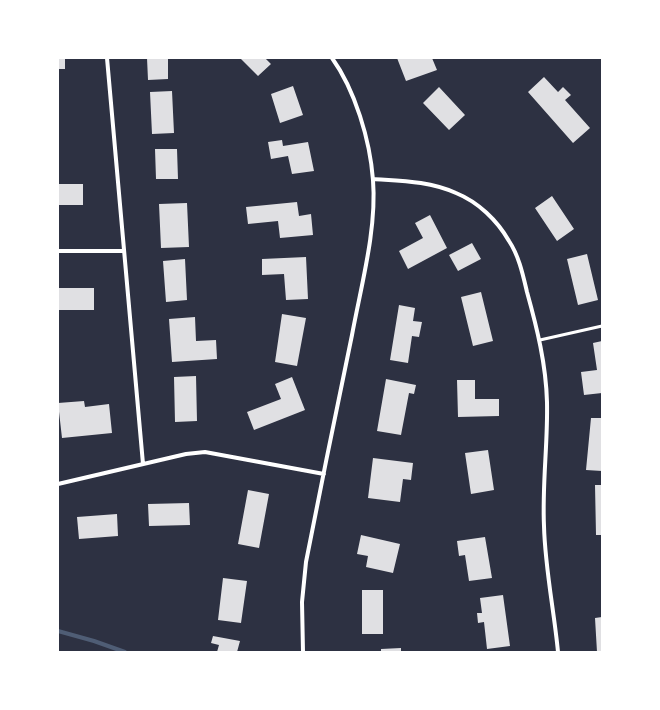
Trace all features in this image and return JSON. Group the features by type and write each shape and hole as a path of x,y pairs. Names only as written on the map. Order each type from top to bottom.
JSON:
{"street":[{"path":"107,58 143,464"},
{"path":"303,652 302,608 305,570 370,235 373,205 373,179 363,124 339,68 332,58"},
{"path":"373,179 416,181 437,185 468,199 485,211 499,226 514,250 524,278 540,340 544,367 547,401 543,482 544,527 558,652"},
{"path":"58,251 124,251"},
{"path":"58,484 186,454 214,452 324,474"}],"lane":[{"path":"540,340 602,326"}],"building":[{"path":"58,58 65,58 65,69 58,69"},
{"path":"147,58 168,58 168,79 148,80"},
{"path":"240,58 265,58 271,64 258,76"},
{"path":"397,58 432,58 437,70 406,81"},
{"path":"544,77 558,92 563,87 571,95 565,100 590,128 573,143 528,92"},
{"path":"293,86 303,115 280,123 271,94"},
{"path":"439,87 465,115 449,130 423,103"},
{"path":"172,91 174,133 152,134 150,92"},
{"path":"282,140 283,146 308,142 314,171 292,174 288,156 271,159 268,142"},
{"path":"155,149 177,149 178,179 156,179"},
{"path":"58,184 83,184 83,205 58,205"},
{"path":"552,196 574,229 557,241 535,208"},
{"path":"297,202 299,216 311,214 313,235 280,238 278,221 248,224 246,207"},
{"path":"187,203 189,247 161,248 159,204"},
{"path":"430,215 447,248 408,269 399,251 423,238 415,223"},
{"path":"472,243 481,259 458,271 449,255"},
{"path":"587,254 598,300 578,305 567,259"},
{"path":"306,257 308,299 286,300 284,274 262,275 262,259"},
{"path":"185,259 187,300 166,302 163,261"},
{"path":"58,288 94,288 94,310 58,310"},
{"path":"481,292 493,341 473,346 461,297"},
{"path":"399,305 415,308 413,321 422,322 419,337 412,336 408,363 390,360"},
{"path":"282,314 306,318 297,366 275,362"},
{"path":"195,317 196,341 216,340 217,359 172,362 169,319"},
{"path":"602,341 602,393 584,395 581,372 597,370 593,343"},
{"path":"196,376 197,421 175,422 174,377"},
{"path":"292,377 305,410 254,430 247,412 281,399 275,384"},
{"path":"386,379 416,385 414,394 409,393 401,435 377,431"},
{"path":"457,380 475,380 475,399 499,399 499,416 458,417"},
{"path":"84,401 85,407 109,404 112,433 62,438 58,403"},
{"path":"591,418 602,418 602,471 586,470"},
{"path":"488,450 494,490 471,494 465,453"},
{"path":"373,458 413,463 411,480 403,479 400,502 368,498"},
{"path":"595,485 602,485 602,535 596,535"},
{"path":"248,490 269,494 259,548 238,544"},
{"path":"189,503 190,525 149,526 148,504"},
{"path":"117,514 118,536 79,539 77,517"},
{"path":"361,535 400,544 393,573 366,567 368,556 357,554"},
{"path":"485,537 492,578 469,581 465,555 459,556 457,541"},
{"path":"223,578 247,581 241,623 218,620"},
{"path":"362,590 383,590 383,634 362,634"},
{"path":"503,595 510,646 487,649 484,622 478,623 477,613 482,613 480,598"},
{"path":"602,617 602,652 597,652 595,618"},
{"path":"213,636 240,641 237,652 217,652 219,645 211,643"},
{"path":"401,648 401,652 381,652 381,649"}],"waterway":[{"path":"58,631 94,641 125,652"}]}
